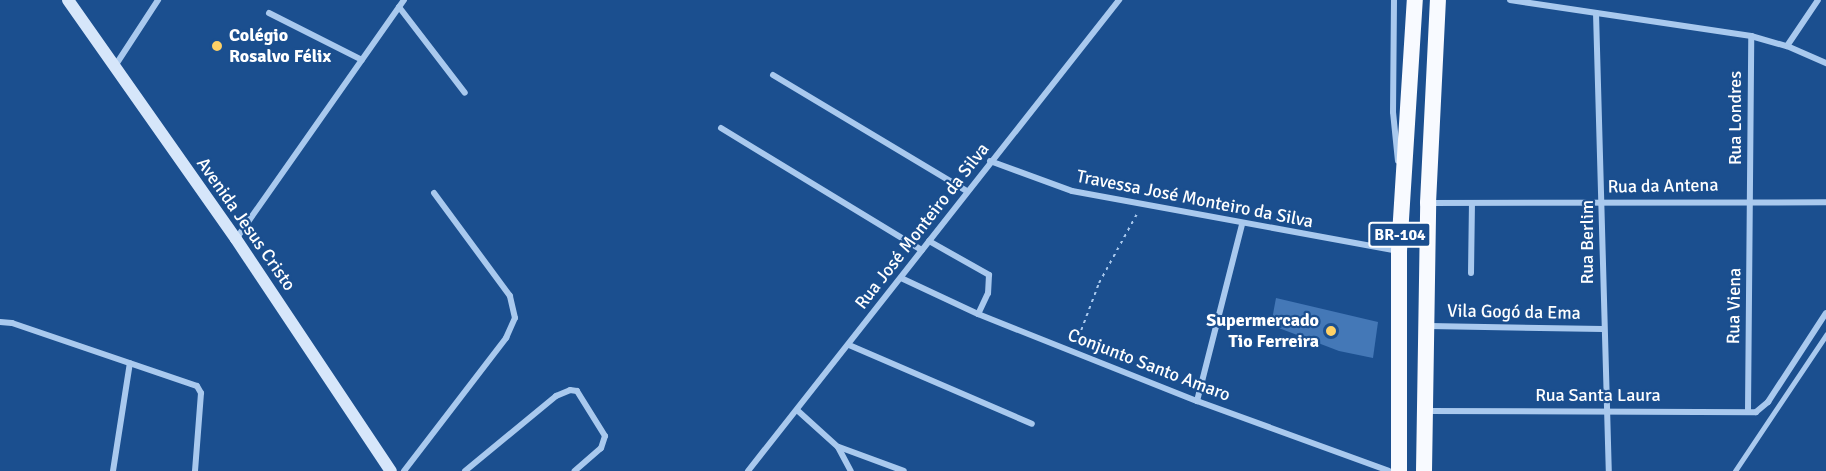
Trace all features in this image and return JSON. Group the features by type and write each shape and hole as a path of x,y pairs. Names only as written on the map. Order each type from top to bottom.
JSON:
{"highway":[{"name":"BR-104","path":"1400,471 1399,251 1415,0"},
{"name":"BR-104","path":"1424,471 1423,411 1428,203 1438,0"}],"main road":[{"name":"Avenida Jesus Cristo","path":"68,0 236,239 391,471"}],"street":[{"path":"115,66 158,0"},
{"path":"236,239 404,0"},
{"name":"Rua José Monteiro da Silva","path":"748,471 1119,0"},
{"path":"1394,0 1393,112 1404,178"},
{"path":"1510,0 1751,36 1787,46 1826,63"},
{"path":"1787,46 1818,0"},
{"path":"399,7 465,93"},
{"path":"269,13 362,60"},
{"name":"Rua Berlim","path":"1596,13 1603,328 1609,471"},
{"name":"Rua Londres","path":"1750,200 1751,36"},
{"path":"773,75 967,191"},
{"path":"721,128 922,250"},
{"name":"Travessa José Monteiro da Silva","path":"990,161 1072,191 1242,225 1399,251"},
{"path":"404,471 506,338 515,318 510,296 434,192"},
{"name":"Rua da Antena","path":"1428,203 1750,200 1826,202"},
{"name":"Rua Viena","path":"1748,411 1750,200"},
{"path":"1471,273 1472,204"},
{"path":"1197,401 1242,225"},
{"path":"929,241 989,275 988,292 978,314"},
{"name":"Conjunto Santo Amaro","path":"901,278 978,314 1197,401 1389,471"},
{"name":"Rua Santa Laura","path":"1423,411 1760,410 1768,402 1826,313"},
{"path":"0,322 12,323 194,384 201,393 195,471"},
{"name":"Vila Gogó da Ema","path":"1425,326 1603,328"},
{"path":"849,345 1032,424"},
{"path":"113,471 130,363"},
{"path":"465,471 563,391 577,391 604,430 601,448 575,471"},
{"path":"797,410 838,447 851,471"},
{"path":"838,447 904,471"}],"lane":[{"path":"1735,471 1826,335"}],"path":[{"path":"1074,352 1099,283 1141,206"}],"building":[{"name":"Supermercado Tio Ferreira","path":"1276,298 1378,322 1373,358 1339,351 1271,325"}],"place":[{"name":"Colégio Rosalvo Félix","path":"217,46"},
{"name":"Supermercado Tio Ferreira","path":"1331,331"}]}
